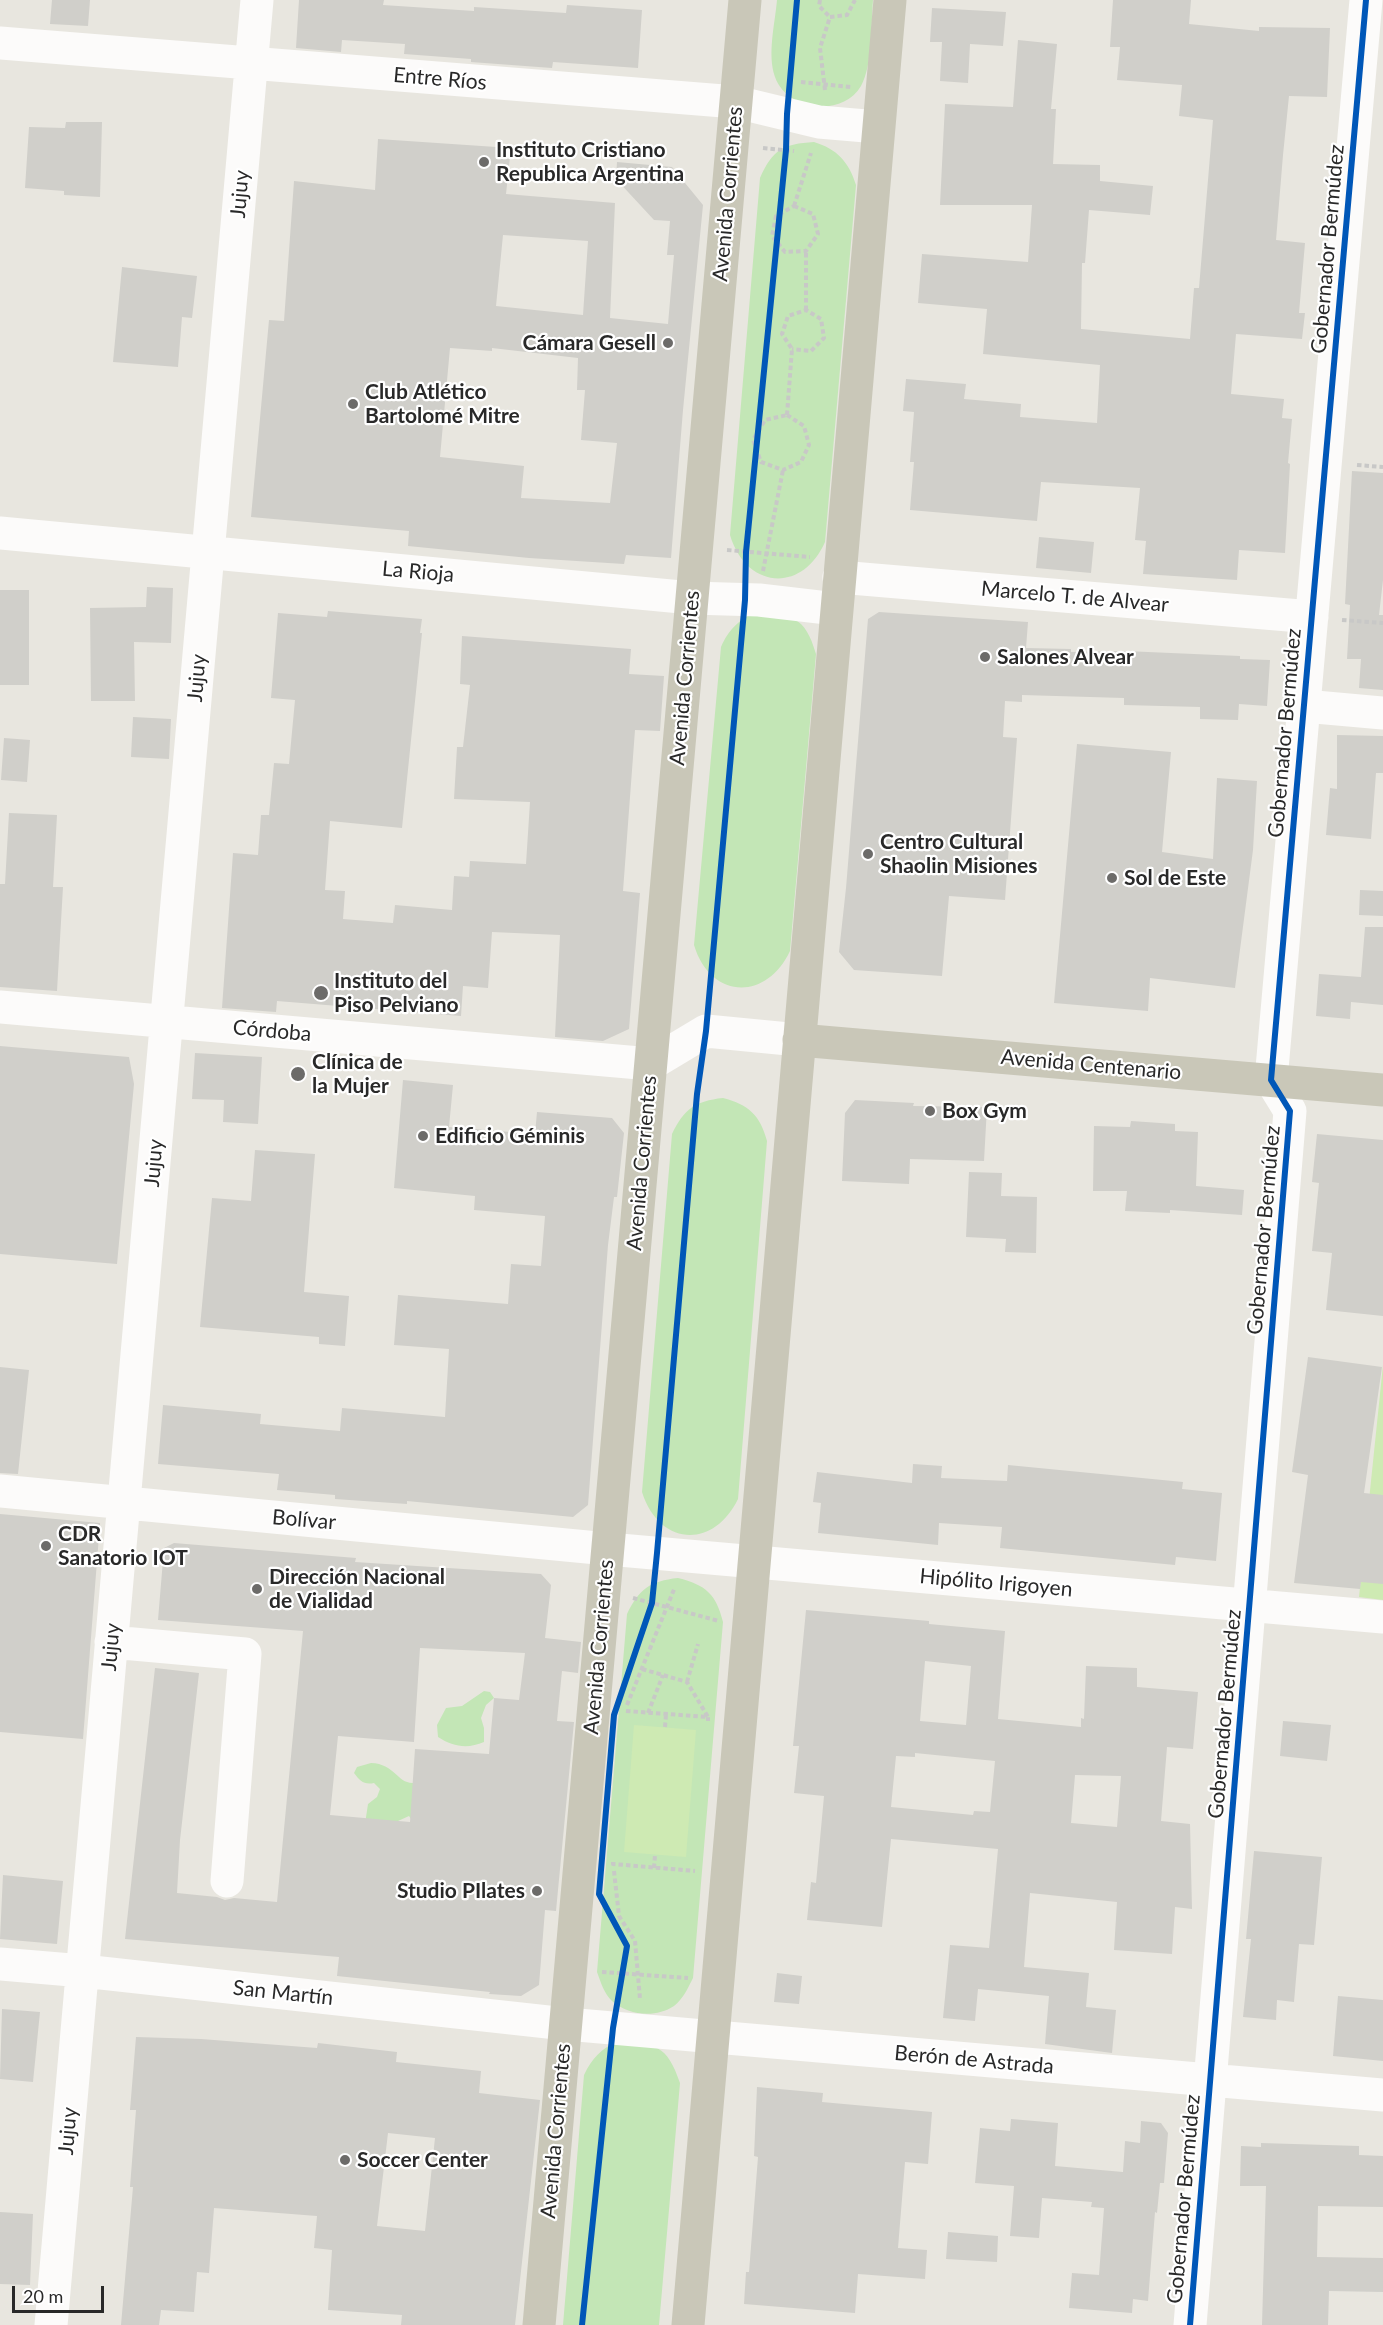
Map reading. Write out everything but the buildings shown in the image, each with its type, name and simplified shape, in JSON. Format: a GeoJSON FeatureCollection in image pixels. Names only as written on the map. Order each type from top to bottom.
{"type":"FeatureCollection","features":[{"type":"Feature","properties":{"kind":"main road","name":"Avenida Corrientes"},"geometry":{"type":"LineString","coordinates":[[539,2325],[745,0]]}},
{"type":"Feature","properties":{"kind":"main road"},"geometry":{"type":"LineString","coordinates":[[688,2325],[890,0]]}},
{"type":"Feature","properties":{"kind":"main road","name":"Avenida Centenario"},"geometry":{"type":"LineString","coordinates":[[799,1040],[1383,1090]]}},
{"type":"Feature","properties":{"kind":"street","name":"Jujuy"},"geometry":{"type":"LineString","coordinates":[[51,2325],[257,0]]}},
{"type":"Feature","properties":{"kind":"street","name":"Gobernador Bermúdez"},"geometry":{"type":"LineString","coordinates":[[1190,2325],[1290,1111],[1271,1080],[1366,0]]}},
{"type":"Feature","properties":{"kind":"street","name":"Entre Ríos"},"geometry":{"type":"LineString","coordinates":[[0,43],[736,102],[819,122],[878,127]]}},
{"type":"Feature","properties":{"kind":"street","name":"La Rioja"},"geometry":{"type":"LineString","coordinates":[[0,533],[692,598],[752,600],[836,609]]}},
{"type":"Feature","properties":{"kind":"street","name":"Marcelo T. de Alvear"},"geometry":{"type":"LineString","coordinates":[[840,568],[1312,617]]}},
{"type":"Feature","properties":{"kind":"street"},"geometry":{"type":"LineString","coordinates":[[1304,706],[1383,712]]}},
{"type":"Feature","properties":{"kind":"street","name":"Córdoba"},"geometry":{"type":"LineString","coordinates":[[0,1007],[651,1064]]}},
{"type":"Feature","properties":{"kind":"street"},"geometry":{"type":"LineString","coordinates":[[651,1064],[706,1030],[799,1040]]}},
{"type":"Feature","properties":{"kind":"street","name":"Bolívar"},"geometry":{"type":"LineString","coordinates":[[0,1491],[608,1549]]}},
{"type":"Feature","properties":{"kind":"street","name":"Hipólito Irigoyen"},"geometry":{"type":"LineString","coordinates":[[608,1549],[1383,1617]]}},
{"type":"Feature","properties":{"kind":"street"},"geometry":{"type":"LineString","coordinates":[[111,1642],[245,1654],[227,1881]]}},
{"type":"Feature","properties":{"kind":"street","name":"San Martín"},"geometry":{"type":"LineString","coordinates":[[0,1964],[566,2024]]}},
{"type":"Feature","properties":{"kind":"street","name":"Berón de Astrada"},"geometry":{"type":"LineString","coordinates":[[566,2024],[1383,2095]]}},
{"type":"Feature","properties":{"kind":"path"},"geometry":{"type":"LineString","coordinates":[[820,0],[819,6],[830,17],[847,15],[855,0]]}},
{"type":"Feature","properties":{"kind":"path"},"geometry":{"type":"LineString","coordinates":[[785,161],[789,81],[881,90]]}},
{"type":"Feature","properties":{"kind":"path"},"geometry":{"type":"LineString","coordinates":[[776,254],[781,203]]}},
{"type":"Feature","properties":{"kind":"path"},"geometry":{"type":"LineString","coordinates":[[780,214],[794,207],[813,214],[818,234],[806,251],[806,310]]}},
{"type":"Feature","properties":{"kind":"path"},"geometry":{"type":"LineString","coordinates":[[777,243],[785,252],[806,251]]}},
{"type":"Feature","properties":{"kind":"path"},"geometry":{"type":"LineString","coordinates":[[788,415],[792,349],[782,334],[788,316],[806,310],[821,319],[824,338],[811,351],[792,349]]}},
{"type":"Feature","properties":{"kind":"path"},"geometry":{"type":"LineString","coordinates":[[757,452],[761,462],[783,470],[801,462],[809,445],[804,426],[788,415],[765,420],[759,430]]}},
{"type":"Feature","properties":{"kind":"path"},"geometry":{"type":"LineString","coordinates":[[756,463],[760,418]]}},
{"type":"Feature","properties":{"kind":"path"},"geometry":{"type":"LineString","coordinates":[[752,600],[766,553],[783,470]]}},
{"type":"Feature","properties":{"kind":"path"},"geometry":{"type":"LineString","coordinates":[[748,540],[746,552],[752,600]]}},
{"type":"Feature","properties":{"kind":"path"},"geometry":{"type":"LineString","coordinates":[[697,548],[766,553],[840,568]]}},
{"type":"Feature","properties":{"kind":"path"},"geometry":{"type":"LineString","coordinates":[[1312,617],[1383,623]]}},
{"type":"Feature","properties":{"kind":"path"},"geometry":{"type":"LineString","coordinates":[[648,1614],[671,1554]]}},
{"type":"Feature","properties":{"kind":"path"},"geometry":{"type":"LineString","coordinates":[[671,1554],[668,1607],[625,1711],[708,1717]]}},
{"type":"Feature","properties":{"kind":"path"},"geometry":{"type":"LineString","coordinates":[[604,1590],[748,1629]]}},
{"type":"Feature","properties":{"kind":"path"},"geometry":{"type":"LineString","coordinates":[[687,1682],[698,1644]]}},
{"type":"Feature","properties":{"kind":"path"},"geometry":{"type":"LineString","coordinates":[[642,1669],[687,1682],[708,1717],[707,1729]]}},
{"type":"Feature","properties":{"kind":"path"},"geometry":{"type":"LineString","coordinates":[[648,1713],[663,1675]]}},
{"type":"Feature","properties":{"kind":"path"},"geometry":{"type":"LineString","coordinates":[[666,1714],[666,1727]]}},
{"type":"Feature","properties":{"kind":"path"},"geometry":{"type":"LineString","coordinates":[[614,1853],[613,1864],[619,1917],[635,1941],[638,1975],[627,2029]]}},
{"type":"Feature","properties":{"kind":"path"},"geometry":{"type":"LineString","coordinates":[[654,1868],[655,1855]]}},
{"type":"Feature","properties":{"kind":"path"},"geometry":{"type":"LineString","coordinates":[[613,1864],[696,1871],[697,1859]]}},
{"type":"Feature","properties":{"kind":"path"},"geometry":{"type":"LineString","coordinates":[[610,1915],[616,1925]]}},
{"type":"Feature","properties":{"kind":"path"},"geometry":{"type":"LineString","coordinates":[[623,1964],[621,1974],[627,2029]]}},
{"type":"Feature","properties":{"kind":"path"},"geometry":{"type":"LineString","coordinates":[[571,1971],[718,1980]]}},
{"type":"Feature","properties":{"kind":"green space"},"geometry":{"type":"Polygon","coordinates":[[[777,0],[873,0],[868,67],[861,86],[852,96],[841,103],[815,106],[802,103],[781,88],[775,77],[772,59],[777,0]]]}},
{"type":"Feature","properties":{"kind":"green space"},"geometry":{"type":"Polygon","coordinates":[[[814,142],[829,148],[846,163],[856,185],[825,542],[815,559],[803,570],[789,577],[775,578],[761,575],[748,566],[738,553],[730,535],[760,178],[770,160],[780,150],[794,144],[814,142]]]}},
{"type":"Feature","properties":{"kind":"green space"},"geometry":{"type":"Polygon","coordinates":[[[755,612],[787,616],[801,624],[812,641],[816,654],[790,951],[780,968],[767,979],[753,986],[739,987],[725,984],[712,976],[702,963],[694,945],[721,647],[735,626],[755,612]]]}},
{"type":"Feature","properties":{"kind":"green space"},"geometry":{"type":"Polygon","coordinates":[[[723,1098],[740,1104],[752,1112],[761,1124],[767,1141],[738,1499],[727,1516],[715,1527],[701,1533],[687,1535],[673,1531],[661,1523],[650,1510],[642,1492],[672,1134],[686,1112],[705,1101],[723,1098]]]}},
{"type":"Feature","properties":{"kind":"green space"},"geometry":{"type":"Polygon","coordinates":[[[1383,1365],[1383,1600],[1359,1597],[1383,1365]]]}},
{"type":"Feature","properties":{"kind":"green space"},"geometry":{"type":"Polygon","coordinates":[[[678,1578],[696,1584],[708,1592],[717,1604],[723,1622],[693,1978],[683,1997],[674,2006],[667,2010],[643,2014],[626,2010],[612,2001],[597,1972],[627,1614],[636,1598],[646,1588],[660,1581],[678,1578]]]}},
{"type":"Feature","properties":{"kind":"green space"},"geometry":{"type":"Polygon","coordinates":[[[484,1691],[490,1692],[494,1698],[486,1705],[481,1718],[484,1742],[472,1746],[461,1746],[438,1737],[437,1725],[446,1708],[462,1706],[484,1691]]]}},
{"type":"Feature","properties":{"kind":"green space"},"geometry":{"type":"Polygon","coordinates":[[[634,1725],[696,1730],[686,1857],[624,1852],[634,1725]]]}},
{"type":"Feature","properties":{"kind":"green space"},"geometry":{"type":"Polygon","coordinates":[[[371,1763],[380,1764],[407,1782],[422,1781],[414,1823],[409,1816],[398,1821],[365,1824],[368,1804],[377,1797],[380,1789],[374,1783],[362,1782],[354,1773],[357,1767],[371,1763]]]}},
{"type":"Feature","properties":{"kind":"green space"},"geometry":{"type":"Polygon","coordinates":[[[618,2041],[641,2043],[658,2048],[670,2060],[680,2083],[659,2325],[563,2325],[584,2075],[598,2055],[618,2041]]]}},
{"type":"Feature","properties":{"kind":"cycle path"},"geometry":{"type":"LineString","coordinates":[[582,2325],[613,2028],[627,1946],[599,1894],[614,1715],[652,1603],[697,1094],[706,1031],[745,600],[746,552],[786,150],[797,0]]}},
{"type":"Feature","properties":{"kind":"cycle path"},"geometry":{"type":"LineString","coordinates":[[1190,2325],[1290,1111],[1271,1080],[1366,0]]}},
{"type":"Feature","properties":{"kind":"place","name":"Instituto Cristiano Republica Argentina"},"geometry":{"type":"Point","coordinates":[484,162]}},
{"type":"Feature","properties":{"kind":"place","name":"Cámara Gesell"},"geometry":{"type":"Point","coordinates":[668,343]}},
{"type":"Feature","properties":{"kind":"place","name":"Club Atlético Bartolomé Mitre"},"geometry":{"type":"Point","coordinates":[353,404]}},
{"type":"Feature","properties":{"kind":"place","name":"Salones Alvear"},"geometry":{"type":"Point","coordinates":[985,657]}},
{"type":"Feature","properties":{"kind":"place","name":"Centro Cultural Shaolin Misiones"},"geometry":{"type":"Point","coordinates":[868,854]}},
{"type":"Feature","properties":{"kind":"place","name":"Sol de Este"},"geometry":{"type":"Point","coordinates":[1112,878]}},
{"type":"Feature","properties":{"kind":"place","name":"Instituto del Piso Pelviano"},"geometry":{"type":"Point","coordinates":[321,993]}},
{"type":"Feature","properties":{"kind":"place","name":"Clínica de la Mujer"},"geometry":{"type":"Point","coordinates":[298,1074]}},
{"type":"Feature","properties":{"kind":"place","name":"Box Gym"},"geometry":{"type":"Point","coordinates":[930,1111]}},
{"type":"Feature","properties":{"kind":"place","name":"Edificio Géminis"},"geometry":{"type":"Point","coordinates":[423,1136]}},
{"type":"Feature","properties":{"kind":"place","name":"CDR Sanatorio IOT"},"geometry":{"type":"Point","coordinates":[46,1546]}},
{"type":"Feature","properties":{"kind":"place","name":"Dirección Nacional de Vialidad"},"geometry":{"type":"Point","coordinates":[257,1589]}},
{"type":"Feature","properties":{"kind":"place","name":"Studio PIlates"},"geometry":{"type":"Point","coordinates":[537,1891]}},
{"type":"Feature","properties":{"kind":"place","name":"Soccer Center"},"geometry":{"type":"Point","coordinates":[345,2160]}}]}
